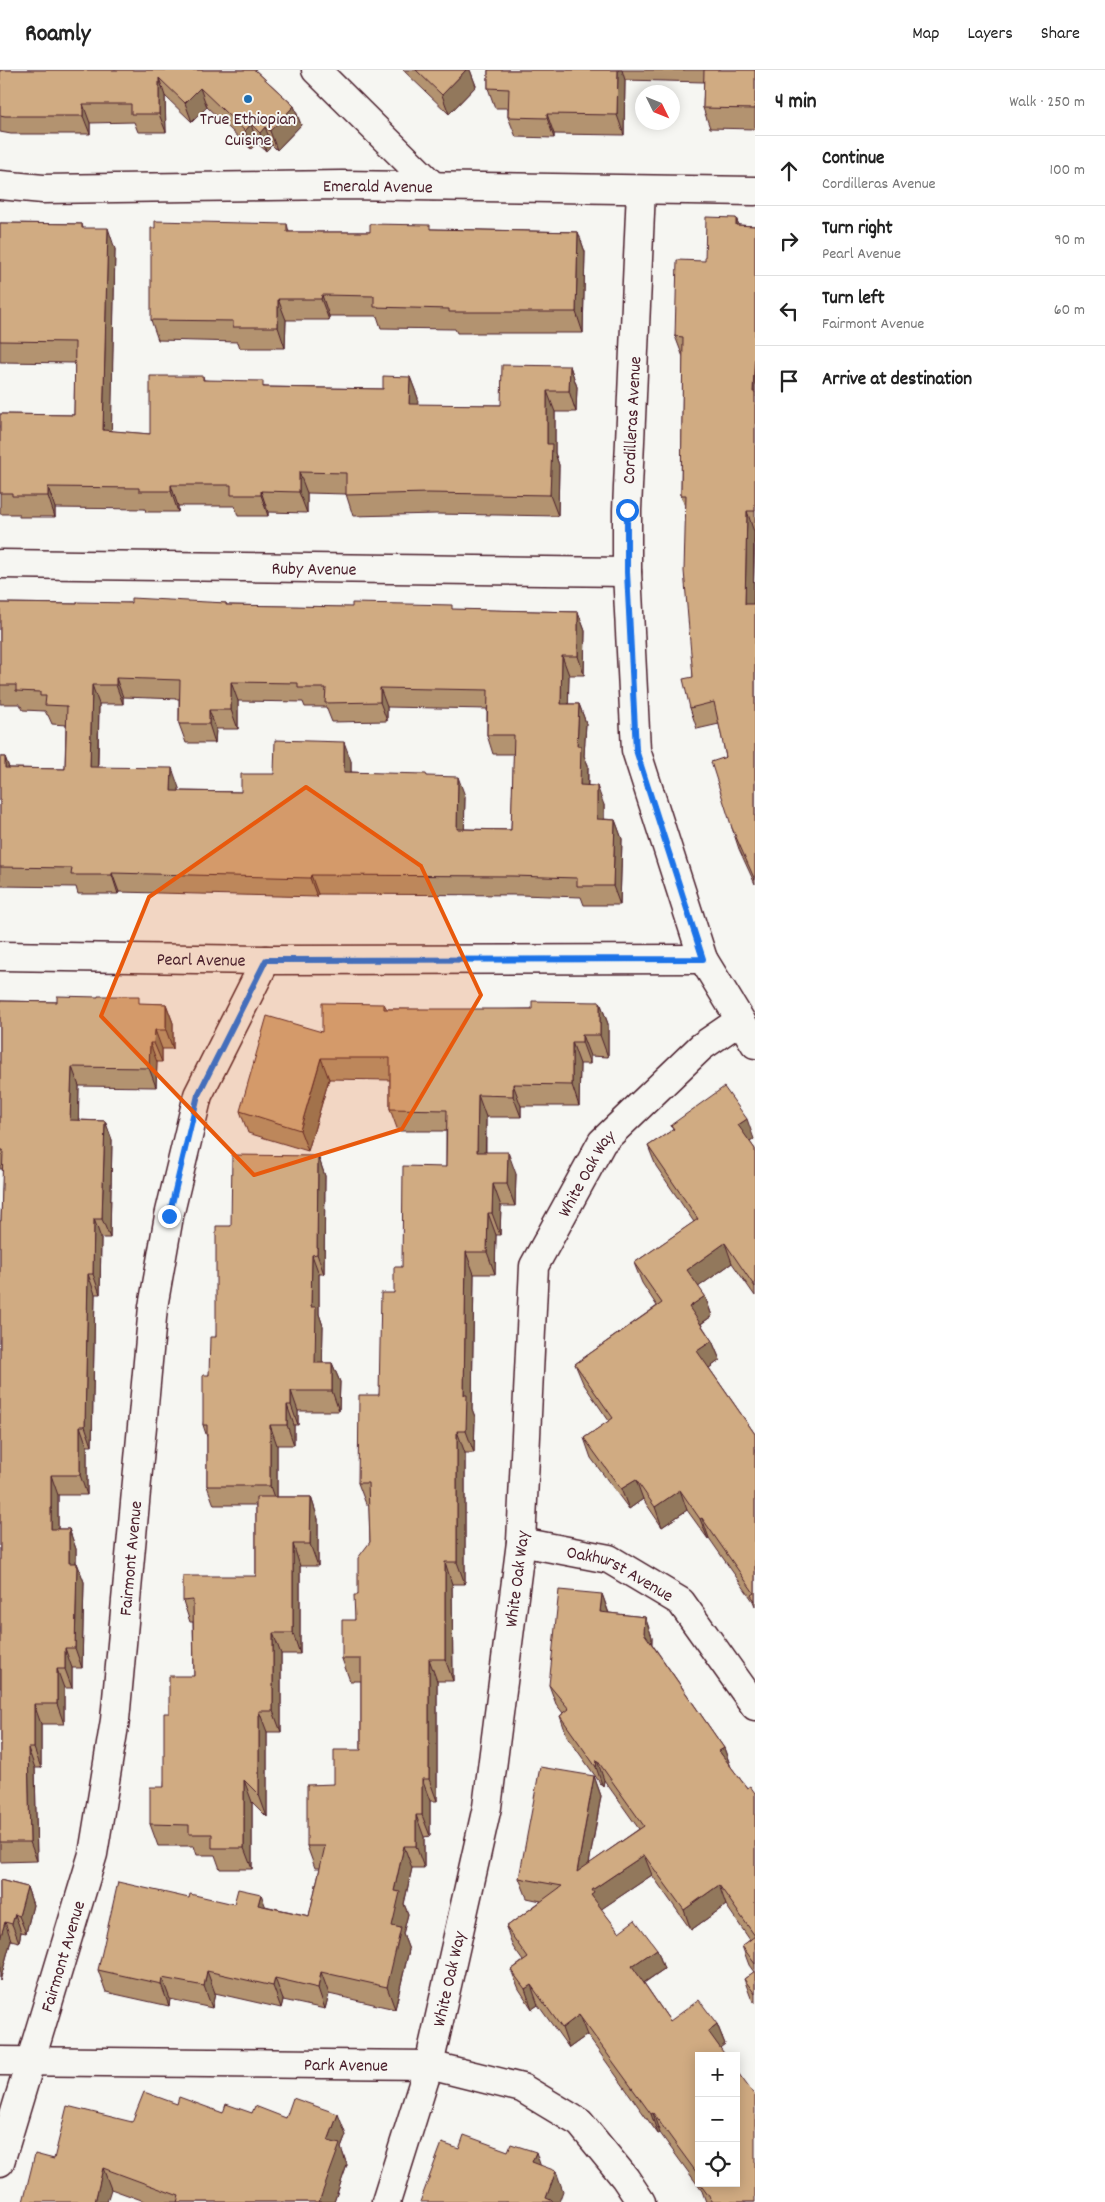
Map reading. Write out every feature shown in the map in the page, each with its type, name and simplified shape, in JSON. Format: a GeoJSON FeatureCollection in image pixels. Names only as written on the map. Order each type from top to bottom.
{"type":"FeatureCollection","features":[{"type":"Feature","properties":{"kind":"street"},"geometry":{"type":"LineString","coordinates":[[316,70],[433,186]]}},
{"type":"Feature","properties":{"kind":"street","name":"Emerald Avenue"},"geometry":{"type":"LineString","coordinates":[[0,185],[43,189],[342,185],[755,191]]}},
{"type":"Feature","properties":{"kind":"street","name":"Cordilleras Avenue"},"geometry":{"type":"LineString","coordinates":[[641,190],[627,510],[627,572],[636,750],[703,959],[739,1021],[755,1044]]}},
{"type":"Feature","properties":{"kind":"street","name":"Ruby Avenue"},"geometry":{"type":"LineString","coordinates":[[0,564],[627,572]]}},
{"type":"Feature","properties":{"kind":"street","name":"Pearl Avenue"},"geometry":{"type":"LineString","coordinates":[[0,956],[266,960],[703,959]]}},
{"type":"Feature","properties":{"kind":"street","name":"Fairmont Avenue"},"geometry":{"type":"LineString","coordinates":[[0,2162],[94,1854],[115,1720],[153,1307],[169,1216],[198,1095],[266,960]]}},
{"type":"Feature","properties":{"kind":"street","name":"White Oak Way"},"geometry":{"type":"LineString","coordinates":[[386,2202],[429,2065],[486,1807],[521,1542],[534,1266],[602,1142],[702,1047],[739,1021]]}},
{"type":"Feature","properties":{"kind":"street","name":"Oakhurst Avenue"},"geometry":{"type":"LineString","coordinates":[[521,1542],[609,1559],[681,1602],[755,1706]]}},
{"type":"Feature","properties":{"kind":"street","name":"Park Avenue"},"geometry":{"type":"LineString","coordinates":[[0,2061],[429,2065],[522,2088],[580,2123],[625,2178],[641,2202]]}},
{"type":"Feature","properties":{"kind":"highlighted area"},"geometry":{"type":"Polygon","coordinates":[[[306,787],[421,866],[481,995],[402,1129],[254,1175],[101,1016],[149,897],[306,787]]]}},
{"type":"Feature","properties":{"kind":"building"},"geometry":{"type":"Polygon","coordinates":[[[0,70],[255,70],[294,106],[270,131],[265,127],[260,133],[251,124],[245,131],[200,88],[185,103],[159,78],[159,114],[131,114],[131,104],[83,104],[83,116],[5,116],[0,115],[0,70]]]}},
{"type":"Feature","properties":{"kind":"building"},"geometry":{"type":"Polygon","coordinates":[[[416,70],[466,70],[442,95],[416,70]]]}},
{"type":"Feature","properties":{"kind":"building"},"geometry":{"type":"Polygon","coordinates":[[[488,70],[618,70],[617,115],[547,114],[547,118],[508,117],[509,89],[488,88],[488,70]]]}},
{"type":"Feature","properties":{"kind":"building"},"geometry":{"type":"Polygon","coordinates":[[[704,70],[755,70],[755,109],[703,108],[704,70]]]}},
{"type":"Feature","properties":{"kind":"building"},"geometry":{"type":"Polygon","coordinates":[[[706,217],[736,218],[736,225],[755,226],[753,392],[755,392],[755,511],[747,511],[745,604],[755,604],[755,880],[732,828],[711,762],[726,757],[714,702],[690,708],[683,679],[693,677],[684,571],[686,495],[681,495],[683,337],[675,336],[677,260],[705,261],[706,217]]]}},
{"type":"Feature","properties":{"kind":"building"},"geometry":{"type":"Polygon","coordinates":[[[155,221],[287,224],[287,232],[370,232],[370,224],[430,225],[430,229],[578,232],[576,312],[449,312],[449,309],[374,307],[374,296],[322,295],[321,299],[278,299],[278,327],[233,327],[233,321],[151,320],[151,228],[155,228],[155,221]]]}},
{"type":"Feature","properties":{"kind":"building"},"geometry":{"type":"Polygon","coordinates":[[[0,223],[82,224],[82,228],[108,228],[103,430],[150,434],[150,376],[203,376],[203,380],[263,381],[263,387],[383,389],[383,376],[410,377],[409,404],[501,405],[502,365],[570,366],[569,391],[547,391],[547,444],[552,444],[550,495],[428,493],[346,495],[346,473],[299,472],[299,492],[261,491],[261,495],[231,495],[231,485],[171,485],[171,491],[139,491],[139,488],[48,487],[48,496],[12,496],[12,493],[0,493],[0,414],[74,415],[75,342],[0,341],[0,223]]]}},
{"type":"Feature","properties":{"kind":"building"},"geometry":{"type":"Polygon","coordinates":[[[131,598],[226,603],[226,605],[352,607],[352,603],[407,604],[452,605],[452,609],[578,612],[578,656],[562,656],[561,704],[579,704],[577,746],[581,746],[580,785],[597,786],[597,819],[615,820],[613,886],[577,886],[577,878],[513,876],[311,875],[310,878],[112,873],[112,875],[71,875],[72,868],[0,867],[0,757],[5,757],[5,768],[65,769],[67,706],[45,705],[46,696],[40,696],[40,692],[16,691],[16,685],[0,685],[0,603],[131,603],[131,598]],[[116,678],[116,685],[92,685],[90,767],[172,768],[171,791],[241,792],[241,774],[274,774],[275,740],[344,742],[344,772],[426,774],[427,776],[458,777],[457,829],[511,830],[514,735],[487,735],[488,690],[380,688],[380,702],[325,703],[326,688],[298,688],[298,683],[231,682],[231,710],[209,710],[209,724],[179,724],[180,680],[116,678]]]}},
{"type":"Feature","properties":{"kind":"building"},"geometry":{"type":"Polygon","coordinates":[[[57,996],[139,996],[139,1003],[166,1004],[166,1030],[155,1030],[154,1043],[150,1043],[149,1068],[72,1067],[70,1120],[105,1121],[102,1219],[94,1219],[93,1274],[88,1274],[85,1426],[80,1426],[80,1475],[51,1475],[51,1529],[69,1529],[69,1563],[77,1563],[75,1648],[65,1648],[65,1669],[57,1669],[57,1704],[34,1704],[34,1748],[28,1748],[30,1842],[0,1842],[0,1221],[3,1150],[0,1150],[0,1001],[57,1002],[57,996]]]}},
{"type":"Feature","properties":{"kind":"building"},"geometry":{"type":"Polygon","coordinates":[[[532,1001],[600,1002],[600,1035],[582,1035],[582,1042],[572,1042],[572,1085],[513,1084],[513,1096],[478,1095],[477,1152],[508,1152],[507,1184],[493,1184],[492,1213],[488,1213],[487,1252],[466,1252],[464,1395],[467,1395],[466,1431],[457,1431],[457,1562],[445,1562],[445,1659],[429,1659],[429,1779],[422,1779],[422,1815],[416,1815],[416,1846],[404,1846],[394,1891],[400,1892],[392,1926],[401,1928],[387,1987],[321,1972],[318,1988],[275,1978],[273,1986],[207,1971],[204,1986],[162,1978],[161,1984],[98,1970],[118,1882],[189,1898],[190,1894],[234,1904],[238,1889],[261,1894],[258,1905],[309,1916],[325,1846],[307,1846],[307,1785],[334,1784],[334,1750],[361,1750],[361,1659],[342,1659],[342,1620],[355,1620],[354,1595],[358,1595],[358,1558],[370,1542],[368,1483],[358,1483],[359,1395],[379,1395],[381,1293],[394,1293],[394,1267],[402,1267],[403,1166],[446,1167],[447,1110],[390,1109],[390,1058],[321,1058],[300,1130],[240,1111],[267,1016],[322,1032],[322,1003],[384,1004],[384,1009],[532,1009],[532,1001]]]}},
{"type":"Feature","properties":{"kind":"building"},"geometry":{"type":"Polygon","coordinates":[[[724,1087],[747,1119],[738,1125],[755,1149],[755,1287],[725,1243],[687,1270],[705,1296],[689,1307],[712,1341],[697,1351],[755,1434],[755,1601],[751,1595],[754,1593],[702,1518],[700,1519],[680,1490],[655,1507],[636,1480],[621,1489],[584,1438],[613,1418],[575,1364],[662,1303],[634,1263],[698,1219],[648,1146],[674,1129],[671,1125],[724,1087]]]}},
{"type":"Feature","properties":{"kind":"building"},"geometry":{"type":"Polygon","coordinates":[[[232,1155],[318,1156],[317,1254],[312,1255],[311,1307],[316,1307],[315,1363],[332,1363],[332,1391],[291,1391],[291,1405],[287,1405],[287,1425],[270,1425],[270,1486],[207,1486],[207,1425],[203,1425],[203,1375],[209,1375],[210,1337],[216,1337],[216,1226],[231,1226],[232,1155]]]}},
{"type":"Feature","properties":{"kind":"building"},"geometry":{"type":"Polygon","coordinates":[[[256,1497],[311,1497],[310,1544],[293,1544],[293,1633],[273,1633],[273,1711],[259,1711],[259,1795],[244,1780],[244,1848],[212,1848],[212,1834],[189,1834],[189,1825],[150,1824],[150,1787],[164,1787],[164,1713],[169,1713],[169,1676],[194,1676],[193,1600],[183,1601],[183,1576],[256,1576],[256,1497]]]}},
{"type":"Feature","properties":{"kind":"building"},"geometry":{"type":"Polygon","coordinates":[[[559,1590],[602,1594],[600,1612],[645,1617],[644,1633],[724,1748],[719,1751],[747,1788],[750,1786],[755,1793],[755,1936],[719,1885],[684,1910],[644,1855],[592,1890],[594,1893],[591,1895],[619,1932],[635,1920],[657,1949],[632,1966],[670,2021],[699,2000],[717,2024],[708,2031],[723,2052],[695,2052],[695,2171],[579,2015],[562,2028],[531,1985],[525,1989],[511,1970],[528,1958],[506,1927],[562,1886],[519,1878],[540,1767],[594,1776],[577,1872],[644,1826],[597,1760],[596,1767],[560,1716],[569,1709],[549,1685],[559,1590]]]}},
{"type":"Feature","properties":{"kind":"building"},"geometry":{"type":"Polygon","coordinates":[[[0,1880],[27,1887],[19,1916],[15,1914],[12,1924],[5,1922],[0,1939],[0,1880]]]}},
{"type":"Feature","properties":{"kind":"building"},"geometry":{"type":"Polygon","coordinates":[[[755,1936],[755,1964],[742,1946],[755,1936]]]}},
{"type":"Feature","properties":{"kind":"building"},"geometry":{"type":"Polygon","coordinates":[[[755,1971],[755,1994],[744,1979],[755,1971]]]}},
{"type":"Feature","properties":{"kind":"building"},"geometry":{"type":"Polygon","coordinates":[[[740,2075],[755,2096],[755,2202],[713,2202],[702,2187],[740,2187],[740,2075]]]}},
{"type":"Feature","properties":{"kind":"building"},"geometry":{"type":"Polygon","coordinates":[[[144,2092],[177,2104],[179,2097],[223,2113],[226,2104],[252,2113],[255,2106],[286,2118],[293,2098],[338,2114],[328,2141],[340,2144],[319,2202],[177,2202],[179,2196],[103,2168],[95,2202],[23,2202],[35,2154],[54,2159],[67,2106],[132,2122],[144,2092]]]}},
{"type":"Feature","properties":{"kind":"building"},"geometry":{"type":"Polygon","coordinates":[[[464,2135],[508,2151],[511,2144],[536,2152],[532,2162],[556,2171],[546,2198],[553,2202],[420,2202],[442,2143],[459,2149],[464,2135]]]}},
{"type":"Feature","properties":{"kind":"place","name":"True Ethiopian Cuisine"},"geometry":{"type":"Point","coordinates":[248,99]}},
{"type":"Feature","properties":{"kind":"route"},"geometry":{"type":"LineString","coordinates":[[169,1216],[198,1095],[266,960],[703,959],[636,750],[627,572],[627,510]]}}]}
